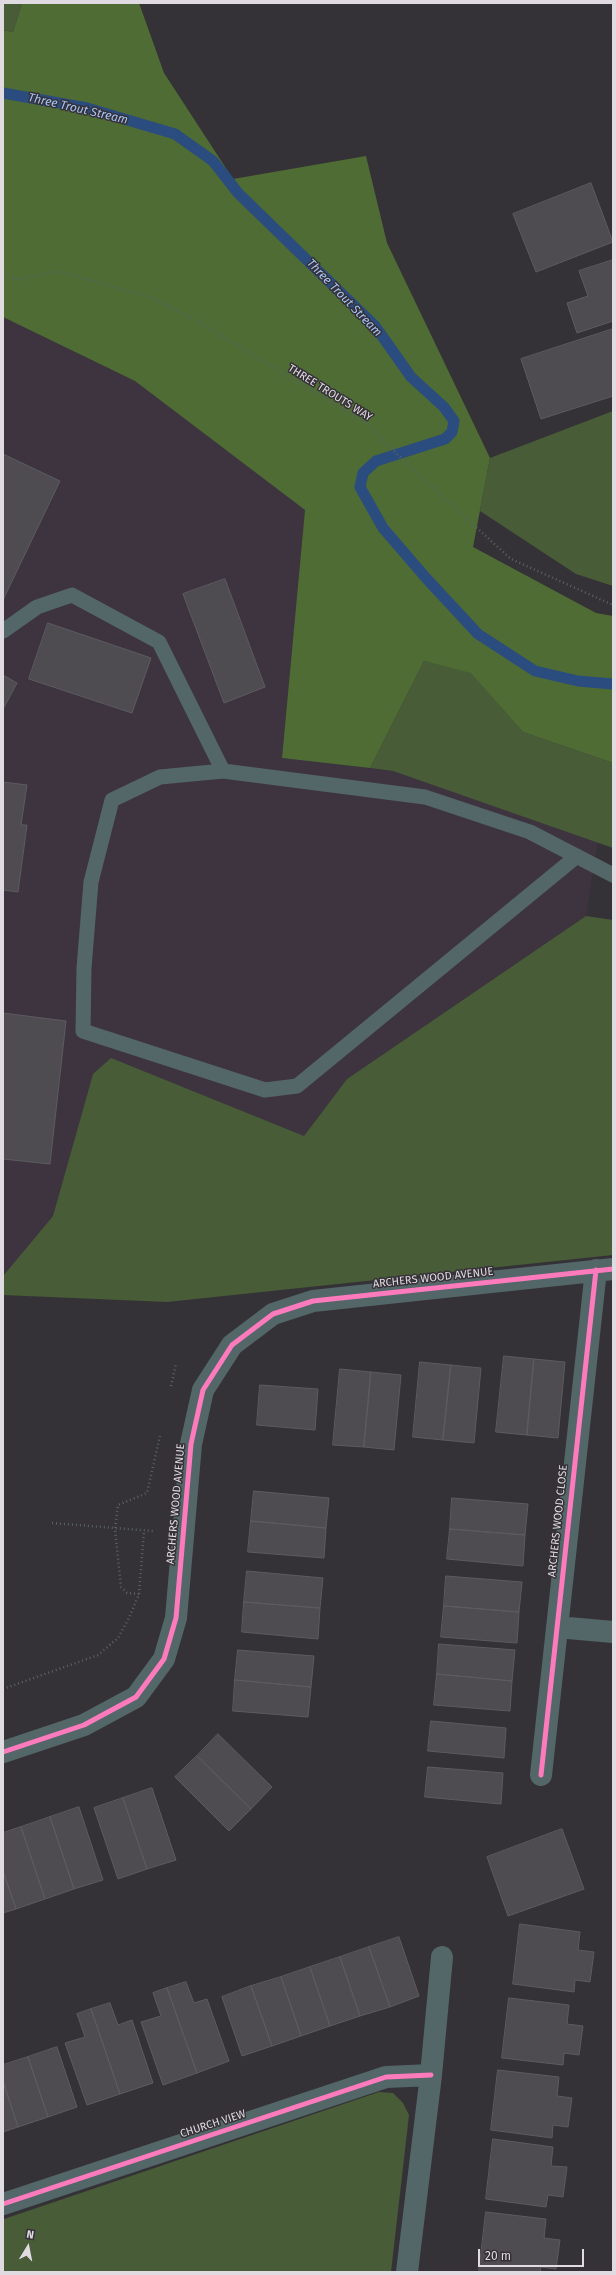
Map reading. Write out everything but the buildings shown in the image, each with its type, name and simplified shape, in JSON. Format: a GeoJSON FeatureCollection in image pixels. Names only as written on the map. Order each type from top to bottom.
{"type":"FeatureCollection","features":[{"type":"Feature","properties":{"kind":"street","name":"ARCHERS WOOD AVENUE"},"geometry":{"type":"LineString","coordinates":[[3,1752],[84,1725],[136,1697],[164,1659],[176,1618],[191,1444],[203,1390],[232,1345],[273,1314],[313,1301],[604,1270]]}},
{"type":"Feature","properties":{"kind":"street","name":"ARCHERS WOOD CLOSE"},"geometry":{"type":"LineString","coordinates":[[540,1774],[557,1627],[604,1270]]}},
{"type":"Feature","properties":{"kind":"street"},"geometry":{"type":"LineString","coordinates":[[557,1627],[613,1632]]}},
{"type":"Feature","properties":{"kind":"street"},"geometry":{"type":"LineString","coordinates":[[407,2272],[431,2075],[442,1957]]}},
{"type":"Feature","properties":{"kind":"street","name":"CHURCH VIEW"},"geometry":{"type":"LineString","coordinates":[[3,2204],[386,2077],[431,2075]]}},
{"type":"Feature","properties":{"kind":"lane"},"geometry":{"type":"LineString","coordinates":[[3,631],[37,607],[72,595],[159,642],[223,771]]}},
{"type":"Feature","properties":{"kind":"lane"},"geometry":{"type":"LineString","coordinates":[[576,856],[297,1086],[265,1090],[83,1031],[84,968],[90,882],[112,800],[160,777],[223,771],[425,797],[530,832],[613,875]]}},
{"type":"Feature","properties":{"kind":"path"},"geometry":{"type":"LineString","coordinates":[[169,1394],[176,1364]]}},
{"type":"Feature","properties":{"kind":"path"},"geometry":{"type":"LineString","coordinates":[[139,1594],[127,1593],[121,1587],[115,1529],[118,1505],[147,1493],[161,1432]]}},
{"type":"Feature","properties":{"kind":"path"},"geometry":{"type":"LineString","coordinates":[[52,1523],[183,1534]]}},
{"type":"Feature","properties":{"kind":"path"},"geometry":{"type":"LineString","coordinates":[[3,1689],[98,1655],[118,1638],[129,1618],[139,1594],[144,1531]]}},
{"type":"Feature","properties":{"kind":"shaded area"},"geometry":{"type":"Polygon","coordinates":[[[3,317],[135,381],[305,510],[282,758],[393,771],[598,841],[586,916],[347,1079],[304,1136],[111,1059],[93,1074],[53,1216],[3,1276],[3,317]]]}},
{"type":"Feature","properties":{"kind":"green space"},"geometry":{"type":"Polygon","coordinates":[[[3,3],[22,3],[13,32],[3,30],[3,3]]]}},
{"type":"Feature","properties":{"kind":"green space"},"geometry":{"type":"Polygon","coordinates":[[[22,3],[139,3],[164,73],[233,179],[366,156],[387,243],[490,458],[473,547],[596,613],[613,616],[613,763],[523,732],[471,673],[424,661],[370,768],[282,758],[305,510],[135,381],[3,317],[3,30],[13,32],[22,3]]]}},
{"type":"Feature","properties":{"kind":"green space"},"geometry":{"type":"Polygon","coordinates":[[[613,411],[613,586],[576,574],[480,511],[490,458],[613,411]]]}},
{"type":"Feature","properties":{"kind":"green space"},"geometry":{"type":"Polygon","coordinates":[[[424,661],[471,672],[523,732],[613,763],[613,848],[393,771],[370,768],[424,661]]]}},
{"type":"Feature","properties":{"kind":"green space"},"geometry":{"type":"Polygon","coordinates":[[[586,916],[613,920],[613,1255],[167,1302],[3,1295],[3,1276],[53,1216],[93,1074],[111,1058],[304,1136],[347,1079],[586,916]]]}},
{"type":"Feature","properties":{"kind":"green space"},"geometry":{"type":"Polygon","coordinates":[[[379,2092],[393,2093],[403,2103],[409,2115],[391,2272],[3,2272],[4,2219],[379,2092]]]}},
{"type":"Feature","properties":{"kind":"waterway","name":"Three Trout Stream"},"geometry":{"type":"LineString","coordinates":[[3,93],[87,108],[175,134],[213,161],[238,193],[375,326],[411,377],[444,407],[454,421],[452,432],[445,439],[376,461],[363,473],[360,487],[383,528],[426,578],[478,634],[535,671],[578,681],[613,684]]}},
{"type":"Feature","properties":{"kind":"cycle path"},"geometry":{"type":"LineString","coordinates":[[3,1752],[84,1725],[136,1697],[164,1659],[176,1618],[191,1444],[203,1390],[232,1345],[273,1314],[313,1301],[613,1269]]}},
{"type":"Feature","properties":{"kind":"cycle path"},"geometry":{"type":"LineString","coordinates":[[541,1775],[596,1270]]}},
{"type":"Feature","properties":{"kind":"cycle path"},"geometry":{"type":"LineString","coordinates":[[3,2204],[386,2077],[431,2075]]}}]}
